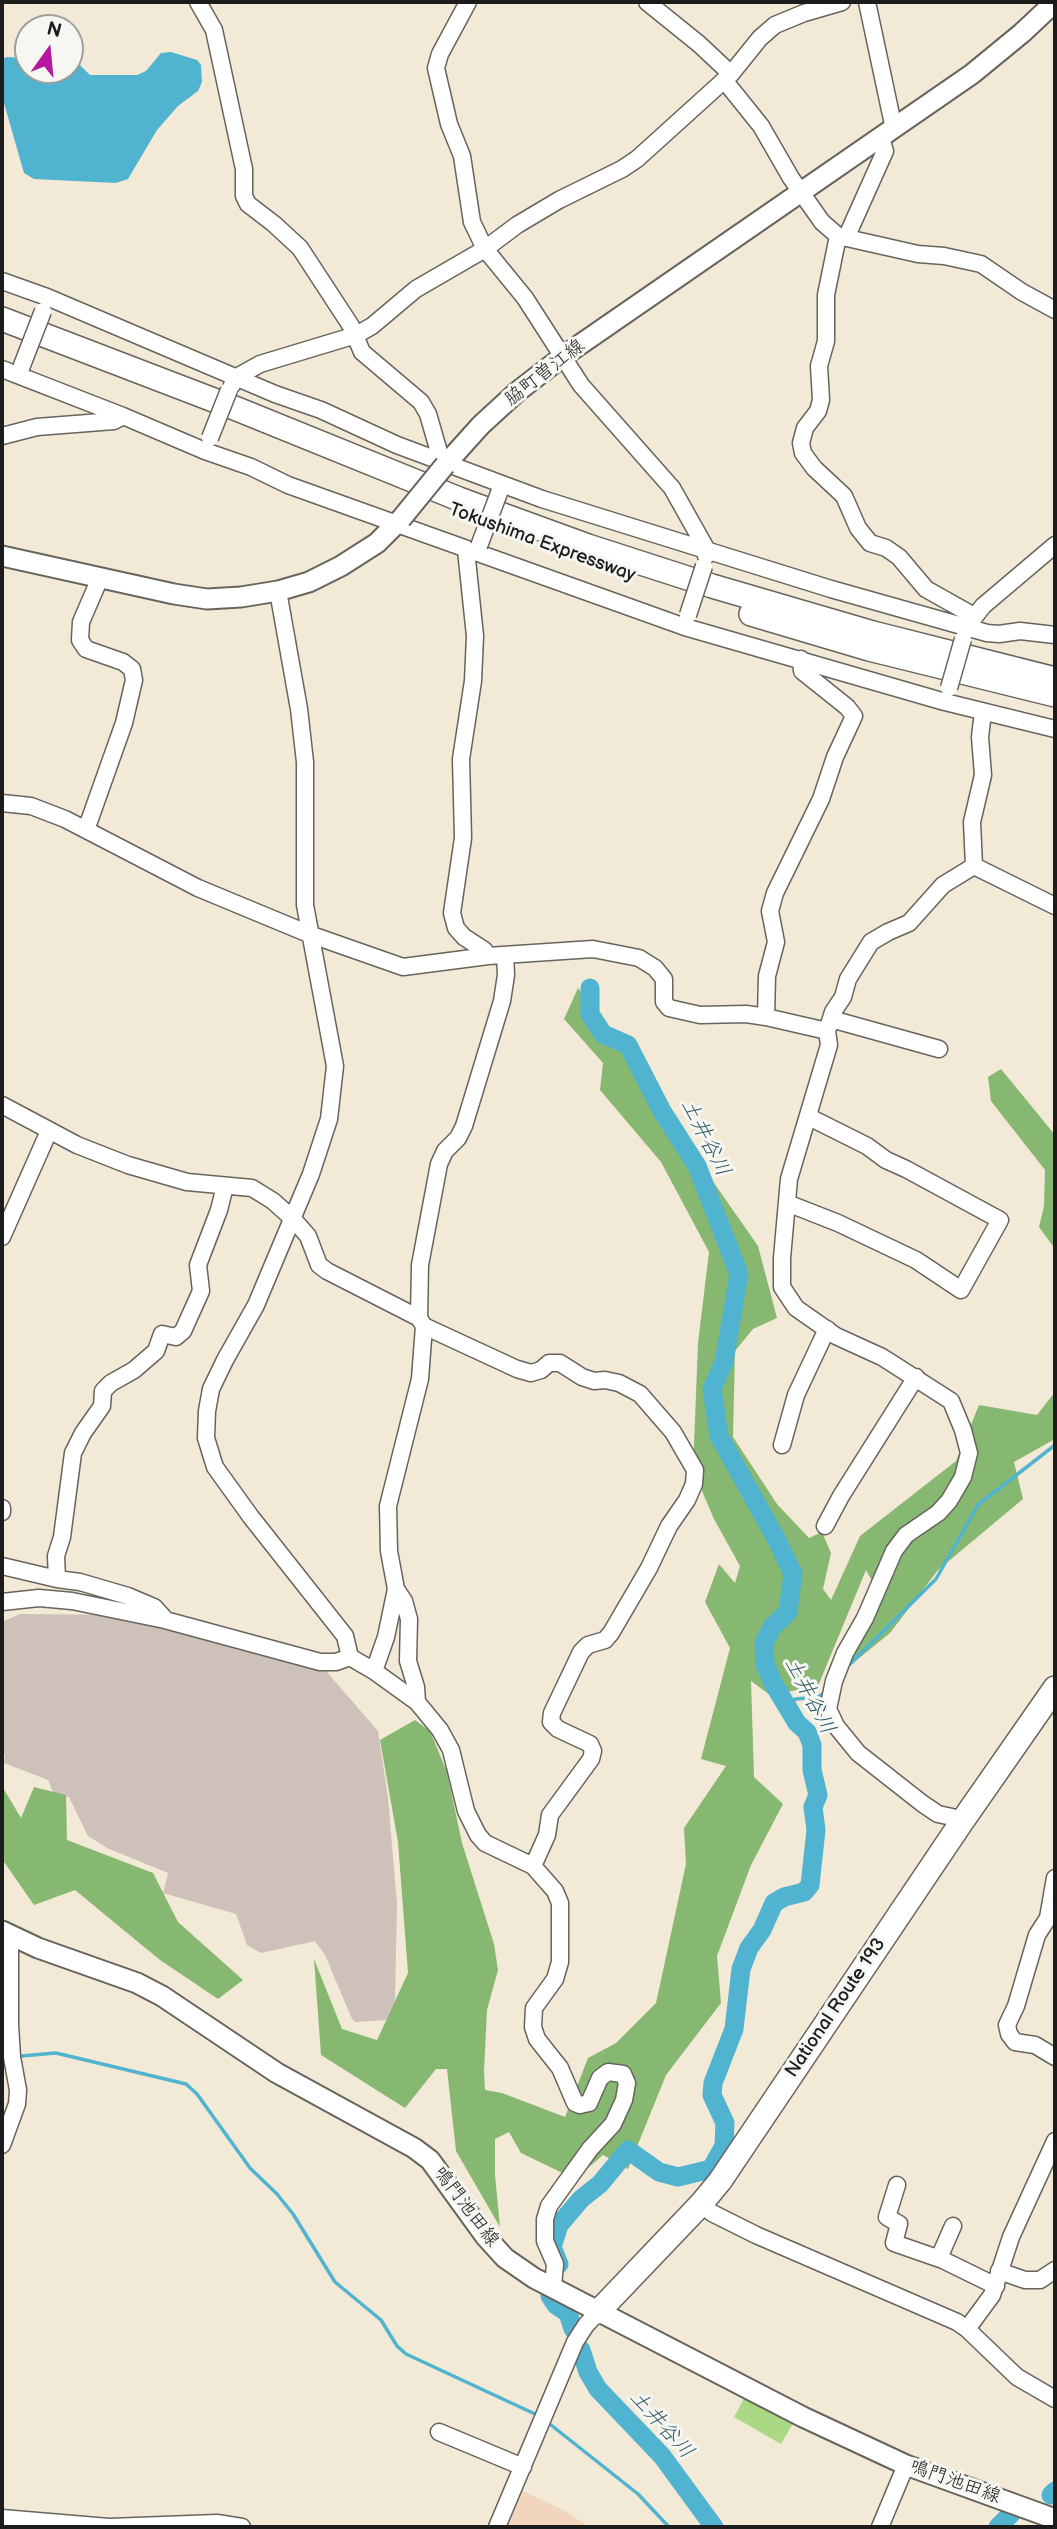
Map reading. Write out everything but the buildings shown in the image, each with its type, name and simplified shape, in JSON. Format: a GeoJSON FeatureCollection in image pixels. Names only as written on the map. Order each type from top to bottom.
{"type":"FeatureCollection","features":[{"type":"Feature","properties":{"kind":"highway","name":"Tokushima Expressway"},"geometry":{"type":"LineString","coordinates":[[2,319],[237,409],[458,499],[588,546],[873,633],[1055,679]]}},
{"type":"Feature","properties":{"kind":"highway","name":"Tokushima Expressway"},"geometry":{"type":"LineString","coordinates":[[47,337],[244,426],[453,512],[584,560],[708,601],[869,649],[1055,695]]}},
{"type":"Feature","properties":{"kind":"highway","name":"National Route 193"},"geometry":{"type":"LineString","coordinates":[[598,2312],[720,2181],[961,1823],[1051,1702]]}},
{"type":"Feature","properties":{"kind":"main road","name":"脇町曽江線"},"geometry":{"type":"LineString","coordinates":[[2,556],[207,599],[278,591],[309,582],[341,566],[377,543],[398,522],[445,462],[517,392],[562,357],[972,74],[1055,2]]}},
{"type":"Feature","properties":{"kind":"main road","name":"鳴門池田線"},"geometry":{"type":"LineString","coordinates":[[7,1934],[137,1983],[162,1996],[277,2073],[414,2148],[430,2160],[485,2236],[505,2258],[534,2278],[803,2417],[906,2465],[1055,2519]]}},
{"type":"Feature","properties":{"kind":"street"},"geometry":{"type":"LineString","coordinates":[[468,2],[440,54],[436,68],[449,124],[462,156],[472,222],[485,249],[525,298],[581,386],[671,488],[706,559],[687,621]]}},
{"type":"Feature","properties":{"kind":"street"},"geometry":{"type":"LineString","coordinates":[[647,2],[699,44],[727,77],[822,222],[842,237],[981,264],[1022,292],[1055,310]]}},
{"type":"Feature","properties":{"kind":"street"},"geometry":{"type":"LineString","coordinates":[[208,444],[232,384],[260,364],[356,335],[372,326],[416,289],[485,249],[517,225],[622,169],[727,77],[760,38],[775,25],[842,2]]}},
{"type":"Feature","properties":{"kind":"street"},"geometry":{"type":"LineString","coordinates":[[867,2],[887,134],[885,151],[842,237],[826,295],[826,341],[819,366],[821,400],[818,411],[805,428],[801,443],[803,453],[814,468],[844,496],[858,528],[870,543],[886,548],[899,557],[926,589],[968,627]]}},
{"type":"Feature","properties":{"kind":"street"},"geometry":{"type":"LineString","coordinates":[[203,4],[216,38],[244,169],[244,196],[248,204],[300,248],[356,335],[362,352],[421,402],[445,462]]}},
{"type":"Feature","properties":{"kind":"street"},"geometry":{"type":"LineString","coordinates":[[2,281],[45,304],[232,384],[321,410],[445,462],[500,489],[706,559],[999,634],[1020,631],[1055,635]]}},
{"type":"Feature","properties":{"kind":"street"},"geometry":{"type":"LineString","coordinates":[[20,372],[45,304]]}},
{"type":"Feature","properties":{"kind":"street"},"geometry":{"type":"LineString","coordinates":[[2,369],[20,372],[123,416],[208,444],[398,522],[474,550],[801,659],[947,695],[983,712],[1055,729]]}},
{"type":"Feature","properties":{"kind":"street"},"geometry":{"type":"LineString","coordinates":[[2,436],[37,427],[114,421],[123,416]]}},
{"type":"Feature","properties":{"kind":"street"},"geometry":{"type":"LineString","coordinates":[[488,956],[456,928],[452,913],[463,838],[461,759],[474,658],[474,550],[500,489]]}},
{"type":"Feature","properties":{"kind":"street"},"geometry":{"type":"LineString","coordinates":[[947,695],[968,627],[1055,545]]}},
{"type":"Feature","properties":{"kind":"street"},"geometry":{"type":"LineString","coordinates":[[86,830],[124,723],[134,680],[132,669],[122,662],[86,649],[80,640],[81,622],[100,578]]}},
{"type":"Feature","properties":{"kind":"street"},"geometry":{"type":"LineString","coordinates":[[278,591],[299,709],[305,762],[303,867],[309,934],[335,1066],[329,1119],[293,1219],[256,1305],[211,1389],[206,1438],[215,1466],[251,1517],[345,1636],[349,1657],[374,1671],[417,1703],[440,1730],[451,1750],[466,1811],[478,1835],[485,1843],[533,1866],[560,1902],[561,1952],[555,1979],[534,2008],[533,2027],[537,2039],[560,2068],[571,2098],[580,2105],[593,2099],[600,2078],[608,2072],[622,2074],[627,2083],[624,2100],[613,2124],[590,2149],[549,2206],[545,2219],[545,2241],[555,2264],[553,2287]]}},
{"type":"Feature","properties":{"kind":"street"},"geometry":{"type":"LineString","coordinates":[[766,1017],[767,976],[776,942],[770,911],[775,893],[821,799],[835,757],[854,716],[847,707],[802,671],[801,659]]}},
{"type":"Feature","properties":{"kind":"street"},"geometry":{"type":"LineString","coordinates":[[974,866],[972,822],[983,775],[980,737],[983,712]]}},
{"type":"Feature","properties":{"kind":"street"},"geometry":{"type":"LineString","coordinates":[[2,803],[31,806],[65,819],[198,888],[309,934],[402,967],[488,956],[593,949],[639,958],[655,968],[664,979],[664,1002],[669,1009],[700,1015],[746,1014],[829,1025],[939,1049]]}},
{"type":"Feature","properties":{"kind":"street"},"geometry":{"type":"LineString","coordinates":[[974,866],[1055,906]]}},
{"type":"Feature","properties":{"kind":"street"},"geometry":{"type":"LineString","coordinates":[[961,1823],[953,1817],[938,1814],[923,1804],[858,1753],[836,1726],[828,1709],[834,1681],[894,1551],[906,1535],[938,1513],[949,1501],[963,1477],[969,1454],[958,1416],[951,1401],[916,1377],[827,1329],[796,1308],[782,1287],[782,1258],[789,1180],[829,1045],[829,1025],[843,997],[848,979],[871,942],[909,923],[943,885],[974,866]]}},
{"type":"Feature","properties":{"kind":"street"},"geometry":{"type":"LineString","coordinates":[[374,1671],[386,1637],[396,1590],[389,1551],[388,1506],[420,1379],[420,1265],[439,1164],[445,1151],[458,1138],[464,1126],[502,1001],[506,975],[505,955]]}},
{"type":"Feature","properties":{"kind":"street"},"geometry":{"type":"LineString","coordinates":[[2,1105],[77,1145],[139,1169],[187,1182],[252,1188],[273,1201],[293,1219],[308,1236],[319,1265],[327,1271],[517,1369],[531,1373],[541,1370],[549,1363],[560,1363],[582,1377],[619,1383],[640,1394],[673,1432],[695,1470],[694,1484],[611,1633],[605,1640],[588,1645],[581,1652],[552,1713],[551,1722],[558,1729],[590,1744],[593,1751],[592,1759],[550,1815],[547,1835],[533,1866]]}},
{"type":"Feature","properties":{"kind":"street"},"geometry":{"type":"LineString","coordinates":[[787,1203],[838,1223],[916,1260],[961,1290],[1000,1220],[809,1117]]}},
{"type":"Feature","properties":{"kind":"street"},"geometry":{"type":"LineString","coordinates":[[2,1237],[49,1131]]}},
{"type":"Feature","properties":{"kind":"street"},"geometry":{"type":"LineString","coordinates":[[57,1579],[57,1556],[73,1453],[102,1406],[103,1391],[156,1351],[162,1334],[176,1337],[183,1331],[199,1298],[201,1291],[198,1265],[201,1252],[219,1210],[225,1186]]}},
{"type":"Feature","properties":{"kind":"street"},"geometry":{"type":"LineString","coordinates":[[782,1445],[796,1395],[827,1329]]}},
{"type":"Feature","properties":{"kind":"street"},"geometry":{"type":"LineString","coordinates":[[825,1526],[916,1377]]}},
{"type":"Feature","properties":{"kind":"street"},"geometry":{"type":"LineString","coordinates":[[2,1566],[80,1582],[128,1596],[154,1607],[165,1620]]}},
{"type":"Feature","properties":{"kind":"street"},"geometry":{"type":"LineString","coordinates":[[396,1590],[404,1601],[409,1619],[408,1661],[416,1687],[417,1703]]}},
{"type":"Feature","properties":{"kind":"street"},"geometry":{"type":"LineString","coordinates":[[2,1602],[39,1598],[72,1601],[165,1620],[320,1662],[336,1662],[349,1657]]}},
{"type":"Feature","properties":{"kind":"street"},"geometry":{"type":"LineString","coordinates":[[1055,1878],[1048,1917],[1037,1935],[1016,2006],[1007,2025],[1015,2042],[1035,2045],[1055,2057]]}},
{"type":"Feature","properties":{"kind":"street"},"geometry":{"type":"LineString","coordinates":[[2,2145],[13,2118],[18,2090],[12,2057],[10,1947],[7,1934]]}},
{"type":"Feature","properties":{"kind":"street"},"geometry":{"type":"LineString","coordinates":[[967,2329],[997,2278],[1011,2237],[1055,2141]]}},
{"type":"Feature","properties":{"kind":"street"},"geometry":{"type":"LineString","coordinates":[[897,2185],[887,2217],[899,2224],[894,2243],[997,2278],[1040,2280],[1055,2270]]}},
{"type":"Feature","properties":{"kind":"street"},"geometry":{"type":"LineString","coordinates":[[701,2204],[712,2213],[756,2235],[967,2329],[1017,2377],[1055,2399]]}},
{"type":"Feature","properties":{"kind":"street"},"geometry":{"type":"LineString","coordinates":[[939,2259],[953,2226]]}},
{"type":"Feature","properties":{"kind":"street"},"geometry":{"type":"LineString","coordinates":[[498,2527],[575,2342],[598,2312]]}},
{"type":"Feature","properties":{"kind":"street"},"geometry":{"type":"LineString","coordinates":[[439,2432],[523,2467]]}},
{"type":"Feature","properties":{"kind":"street"},"geometry":{"type":"LineString","coordinates":[[880,2527],[906,2465]]}},
{"type":"Feature","properties":{"kind":"street"},"geometry":{"type":"LineString","coordinates":[[2,2518],[109,2527],[218,2524],[242,2527]]}},
{"type":"Feature","properties":{"kind":"shaded area"},"geometry":{"type":"Polygon","coordinates":[[[20,1614],[128,1615],[326,1671],[378,1731],[388,1798],[397,1905],[395,2001],[386,2020],[355,2022],[352,2019],[325,1955],[315,1941],[261,1953],[247,1945],[236,1914],[163,1893],[168,1873],[107,1848],[88,1836],[69,1797],[53,1792],[48,1780],[4,1763],[2,1622],[20,1614]]]}},
{"type":"Feature","properties":{"kind":"shaded area"},"geometry":{"type":"Polygon","coordinates":[[[521,2490],[563,2510],[590,2527],[503,2527],[521,2490]]]}},
{"type":"Feature","properties":{"kind":"green space"},"geometry":{"type":"Polygon","coordinates":[[[578,988],[758,1246],[777,1318],[753,1329],[735,1351],[733,1437],[777,1504],[809,1538],[822,1532],[831,1553],[823,1589],[831,1600],[860,1536],[956,1461],[979,1405],[1037,1415],[1055,1392],[1055,1439],[1014,1462],[1023,1499],[938,1570],[890,1633],[847,1668],[872,1581],[866,1570],[818,1686],[770,1695],[751,1681],[754,1777],[783,1804],[751,1865],[717,1956],[721,2003],[666,2075],[628,2169],[603,2155],[575,2179],[521,2153],[509,2132],[495,2139],[500,2227],[456,2151],[447,2069],[436,2069],[405,2108],[321,2055],[314,1959],[342,2029],[377,2040],[408,1973],[398,1842],[380,1740],[415,1720],[430,1731],[447,1772],[462,1843],[494,1944],[498,1970],[487,2010],[485,2090],[502,2093],[565,2117],[588,2058],[616,2043],[656,2003],[686,1864],[684,1828],[726,1766],[701,1759],[730,1648],[705,1602],[719,1564],[735,1583],[740,1566],[714,1519],[693,1470],[698,1343],[709,1252],[661,1162],[600,1090],[603,1063],[564,1019],[578,988]]]}},
{"type":"Feature","properties":{"kind":"green space"},"geometry":{"type":"Polygon","coordinates":[[[1001,1069],[1055,1135],[1055,1249],[1039,1227],[1044,1206],[1045,1170],[991,1101],[988,1077],[1001,1069]]]}},
{"type":"Feature","properties":{"kind":"green space"},"geometry":{"type":"Polygon","coordinates":[[[2,1786],[21,1818],[34,1787],[66,1795],[67,1840],[153,1873],[178,1922],[243,1980],[218,1999],[160,1960],[75,1890],[34,1905],[2,1859],[2,1786]]]}},
{"type":"Feature","properties":{"kind":"green space"},"geometry":{"type":"Polygon","coordinates":[[[747,2393],[796,2418],[781,2444],[734,2417],[747,2393]]]}},
{"type":"Feature","properties":{"kind":"water"},"geometry":{"type":"Polygon","coordinates":[[[171,52],[197,60],[201,65],[202,82],[198,91],[178,106],[157,130],[128,179],[116,183],[34,179],[24,173],[2,96],[2,60],[14,57],[14,84],[84,84],[84,69],[90,75],[137,75],[146,71],[161,53],[171,52]]]}},
{"type":"Feature","properties":{"kind":"waterway","name":"土井谷川"},"geometry":{"type":"LineString","coordinates":[[559,2264],[552,2247],[559,2225],[581,2199],[600,2184],[628,2150],[659,2172],[678,2177],[711,2169],[724,2146],[725,2123],[712,2095],[713,2083],[734,2029],[741,1969],[749,1948],[762,1930],[774,1903],[784,1897],[804,1892],[810,1885],[816,1830],[813,1807],[818,1795],[812,1770],[812,1745],[807,1732],[797,1723],[765,1664],[764,1643],[773,1626],[788,1612],[793,1574],[719,1436],[712,1389],[724,1362],[739,1274],[697,1166],[662,1111],[628,1045],[603,1034],[590,1014],[590,988]]}},
{"type":"Feature","properties":{"kind":"waterway"},"geometry":{"type":"LineString","coordinates":[[844,1670],[936,1579],[978,1505],[1055,1445]]}},
{"type":"Feature","properties":{"kind":"waterway"},"geometry":{"type":"LineString","coordinates":[[785,1703],[818,1697],[826,1692]]}},
{"type":"Feature","properties":{"kind":"waterway"},"geometry":{"type":"LineString","coordinates":[[21,2056],[56,2053],[186,2084],[197,2094],[250,2168],[293,2214],[335,2282],[381,2320],[397,2346],[406,2354],[535,2414]]}},
{"type":"Feature","properties":{"kind":"waterway","name":"土井谷川"},"geometry":{"type":"LineString","coordinates":[[554,2292],[550,2296],[556,2305],[568,2313],[573,2329]]}},
{"type":"Feature","properties":{"kind":"waterway","name":"土井谷川"},"geometry":{"type":"LineString","coordinates":[[581,2350],[588,2372],[598,2389],[662,2456],[714,2527]]}},
{"type":"Feature","properties":{"kind":"waterway"},"geometry":{"type":"LineString","coordinates":[[551,2425],[638,2494],[669,2527]]}},
{"type":"Feature","properties":{"kind":"waterway"},"geometry":{"type":"LineString","coordinates":[[1051,2495],[1055,2491]]}},
{"type":"Feature","properties":{"kind":"waterway"},"geometry":{"type":"LineString","coordinates":[[998,2527],[1011,2514]]}}]}
